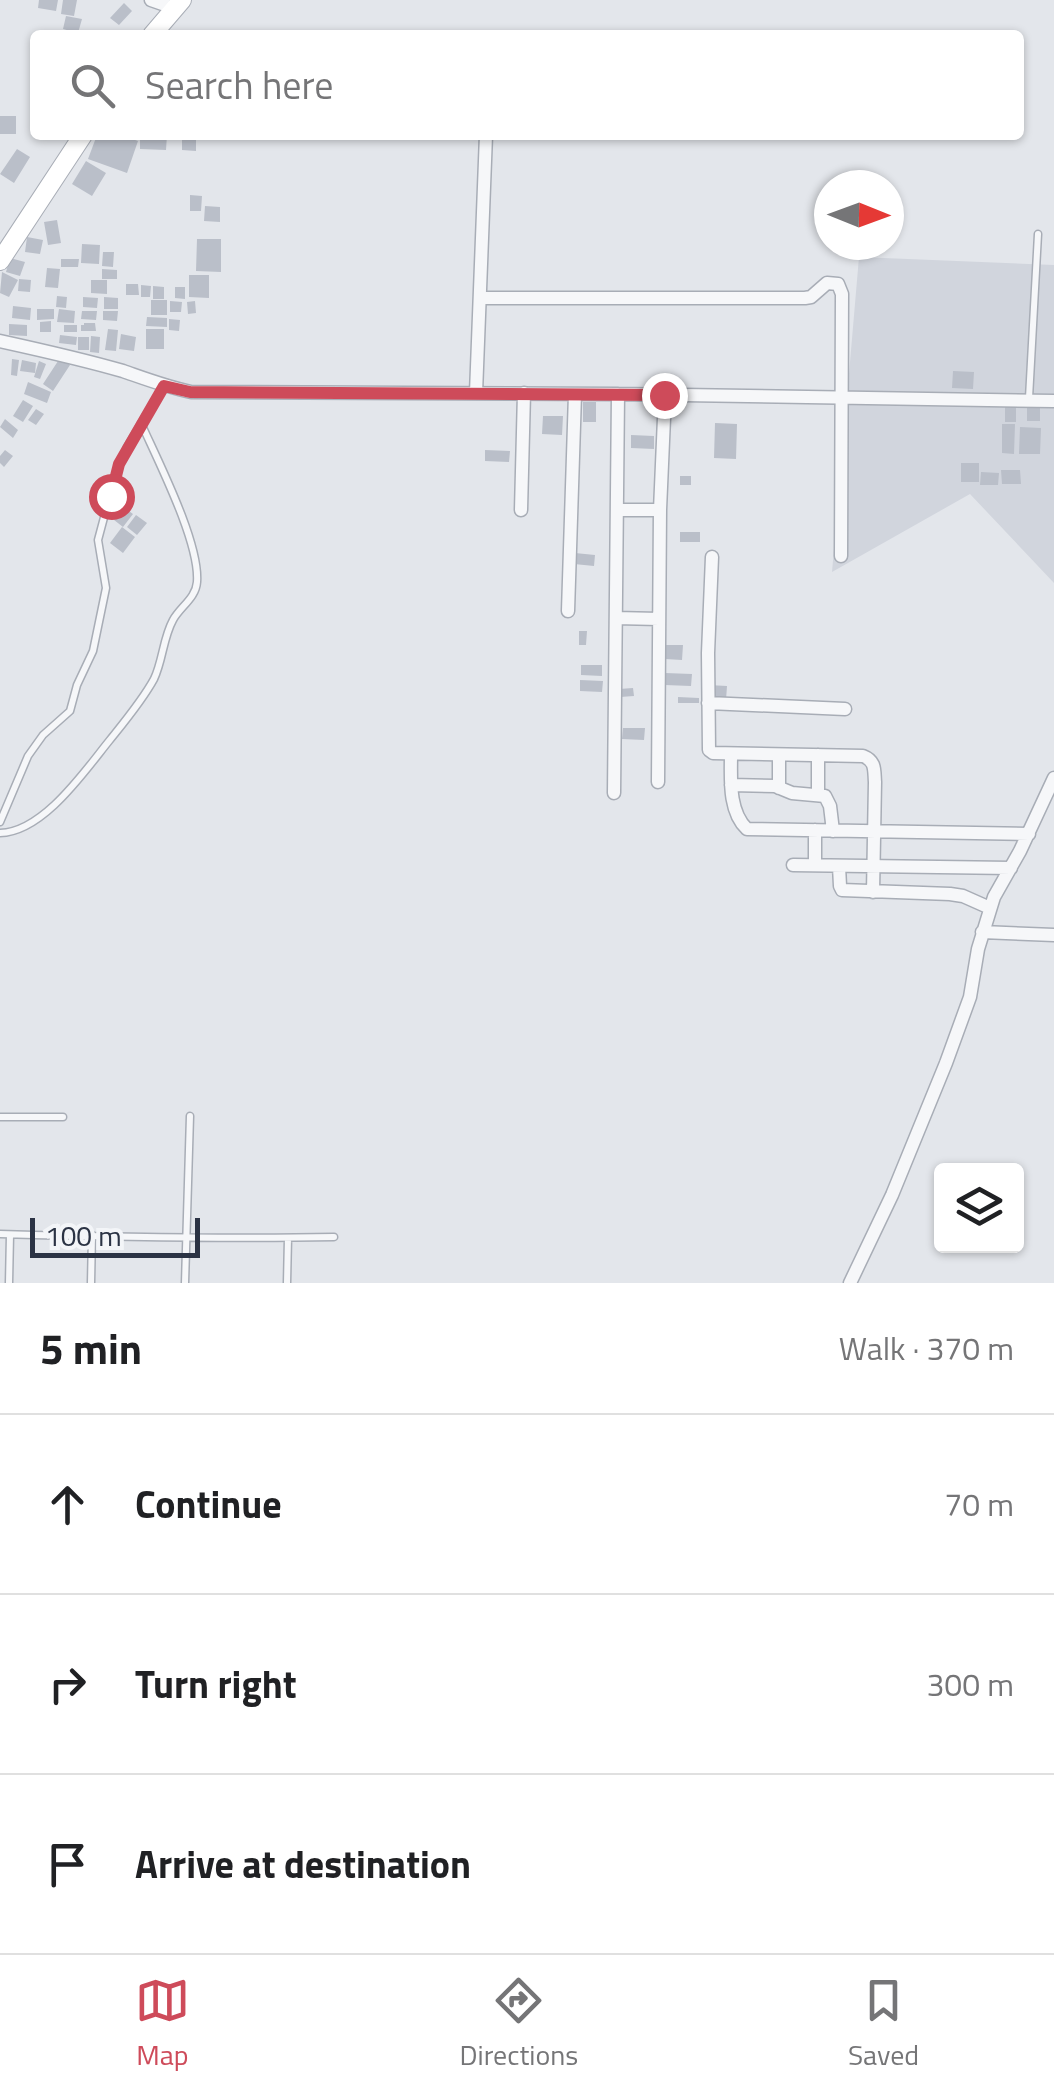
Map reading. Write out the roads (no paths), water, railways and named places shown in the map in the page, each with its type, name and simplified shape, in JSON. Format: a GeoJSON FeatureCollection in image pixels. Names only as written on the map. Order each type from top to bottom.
{"type":"FeatureCollection","features":[{"type":"Feature","properties":{"kind":"main road"},"geometry":{"type":"LineString","coordinates":[[156,30],[178,4]]}},
{"type":"Feature","properties":{"kind":"main road"},"geometry":{"type":"LineString","coordinates":[[1,256],[79,140]]}},
{"type":"Feature","properties":{"kind":"street"},"geometry":{"type":"LineString","coordinates":[[150,0],[178,4]]}},
{"type":"Feature","properties":{"kind":"street"},"geometry":{"type":"LineString","coordinates":[[476,393],[486,140]]}},
{"type":"Feature","properties":{"kind":"street"},"geometry":{"type":"LineString","coordinates":[[480,298],[805,298],[833,282],[842,294],[841,556]]}},
{"type":"Feature","properties":{"kind":"street"},"geometry":{"type":"LineString","coordinates":[[0,340],[190,392],[1054,400]]}},
{"type":"Feature","properties":{"kind":"street"},"geometry":{"type":"LineString","coordinates":[[521,510],[524,394]]}},
{"type":"Feature","properties":{"kind":"street"},"geometry":{"type":"LineString","coordinates":[[568,611],[574,394]]}},
{"type":"Feature","properties":{"kind":"street"},"geometry":{"type":"LineString","coordinates":[[614,793],[618,394]]}},
{"type":"Feature","properties":{"kind":"street"},"geometry":{"type":"LineString","coordinates":[[658,782],[664,395]]}},
{"type":"Feature","properties":{"kind":"street"},"geometry":{"type":"LineString","coordinates":[[617,510],[660,510]]}},
{"type":"Feature","properties":{"kind":"street"},"geometry":{"type":"LineString","coordinates":[[712,557],[709,750],[870,758],[874,764],[873,892]]}},
{"type":"Feature","properties":{"kind":"street"},"geometry":{"type":"LineString","coordinates":[[616,618],[659,619]]}},
{"type":"Feature","properties":{"kind":"street"},"geometry":{"type":"LineString","coordinates":[[708,703],[845,708]]}},
{"type":"Feature","properties":{"kind":"street"},"geometry":{"type":"LineString","coordinates":[[730,754],[732,796],[742,826],[747,829],[1029,834]]}},
{"type":"Feature","properties":{"kind":"street"},"geometry":{"type":"LineString","coordinates":[[779,754],[780,788]]}},
{"type":"Feature","properties":{"kind":"street"},"geometry":{"type":"LineString","coordinates":[[818,756],[818,795]]}},
{"type":"Feature","properties":{"kind":"street"},"geometry":{"type":"LineString","coordinates":[[850,1283],[892,1195],[946,1063],[970,998],[990,908],[1054,778]]}},
{"type":"Feature","properties":{"kind":"street"},"geometry":{"type":"LineString","coordinates":[[730,784],[826,796],[833,830]]}},
{"type":"Feature","properties":{"kind":"street"},"geometry":{"type":"LineString","coordinates":[[815,830],[815,866]]}},
{"type":"Feature","properties":{"kind":"street"},"geometry":{"type":"LineString","coordinates":[[793,865],[1011,868]]}},
{"type":"Feature","properties":{"kind":"street"},"geometry":{"type":"LineString","coordinates":[[839,866],[842,890],[950,894],[990,908]]}},
{"type":"Feature","properties":{"kind":"street"},"geometry":{"type":"LineString","coordinates":[[982,932],[1054,934]]}},
{"type":"Feature","properties":{"kind":"lane"},"geometry":{"type":"LineString","coordinates":[[1028,400],[1038,234]]}},
{"type":"Feature","properties":{"kind":"lane"},"geometry":{"type":"LineString","coordinates":[[0,822],[28,756],[43,735],[70,711],[77,685],[94,651],[106,588],[98,540],[119,464],[164,386]]}},
{"type":"Feature","properties":{"kind":"lane"},"geometry":{"type":"LineString","coordinates":[[0,833],[10,832],[58,802],[132,712],[153,679],[170,624],[194,593],[197,576],[193,552],[142,424]]}},
{"type":"Feature","properties":{"kind":"lane"},"geometry":{"type":"LineString","coordinates":[[185,1283],[190,1116]]}},
{"type":"Feature","properties":{"kind":"lane"},"geometry":{"type":"LineString","coordinates":[[0,1117],[63,1117]]}},
{"type":"Feature","properties":{"kind":"lane"},"geometry":{"type":"LineString","coordinates":[[0,1234],[334,1238]]}},
{"type":"Feature","properties":{"kind":"lane"},"geometry":{"type":"LineString","coordinates":[[10,1234],[10,1283]]}},
{"type":"Feature","properties":{"kind":"lane"},"geometry":{"type":"LineString","coordinates":[[90,1283],[92,1234]]}},
{"type":"Feature","properties":{"kind":"lane"},"geometry":{"type":"LineString","coordinates":[[287,1283],[288,1238]]}}]}
